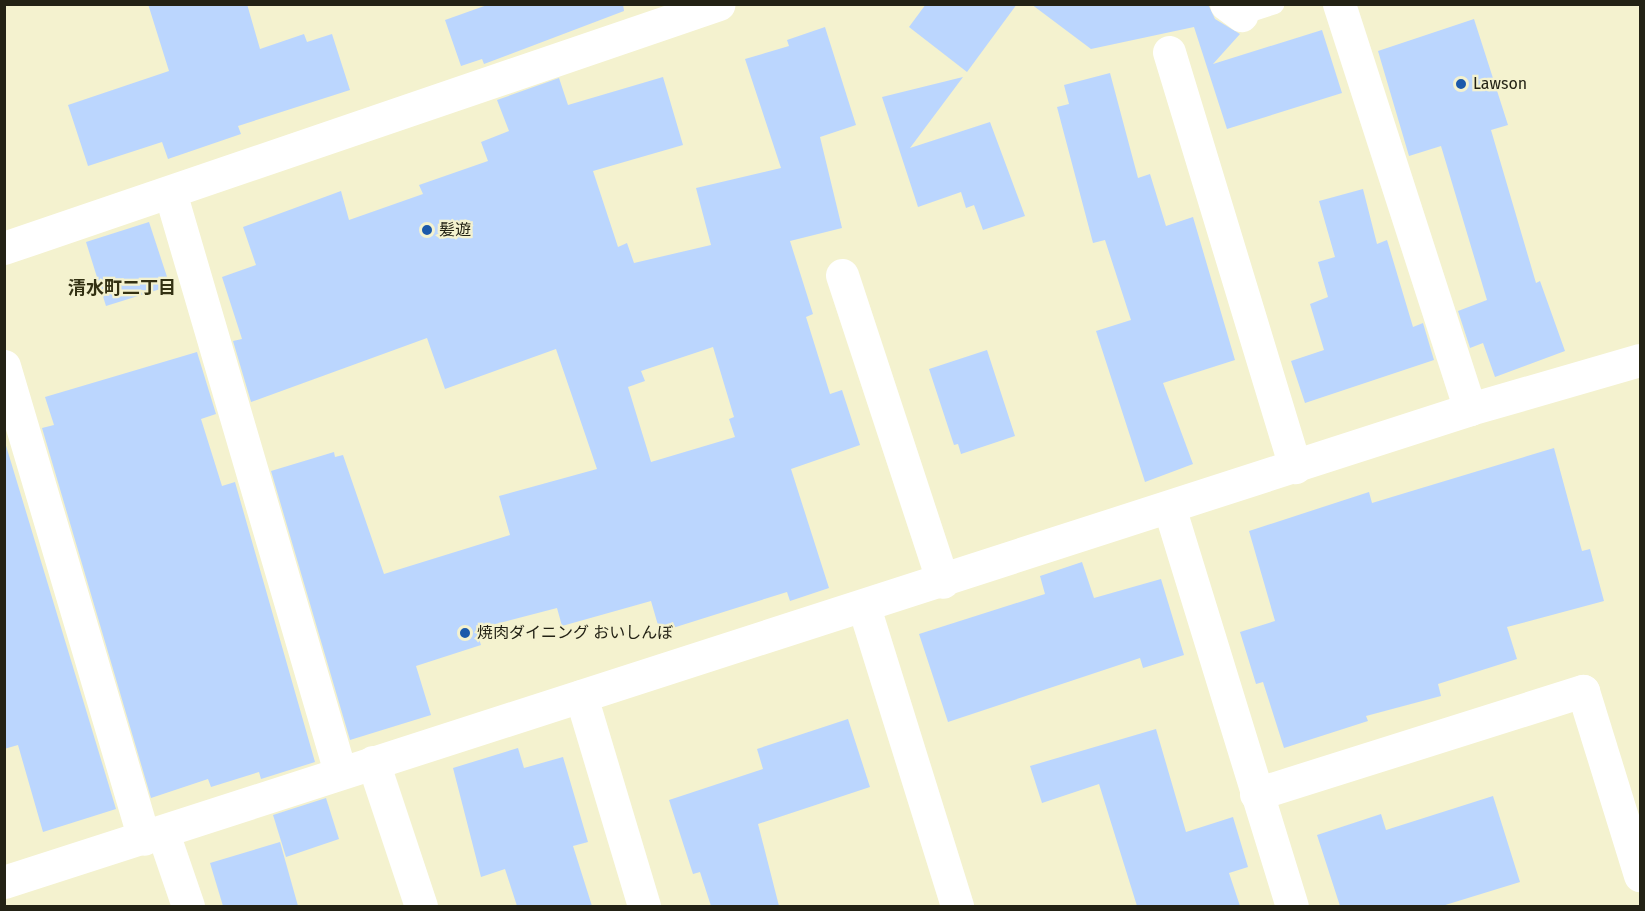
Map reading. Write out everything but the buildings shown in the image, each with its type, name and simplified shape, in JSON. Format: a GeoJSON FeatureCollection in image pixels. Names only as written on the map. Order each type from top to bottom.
{"type":"FeatureCollection","features":[{"type":"Feature","properties":{"kind":"street"},"geometry":{"type":"LineString","coordinates":[[4,248],[719,4]]}},
{"type":"Feature","properties":{"kind":"street"},"geometry":{"type":"LineString","coordinates":[[1339,4],[1470,410]]}},
{"type":"Feature","properties":{"kind":"street"},"geometry":{"type":"LineString","coordinates":[[1169,52],[1295,467]]}},
{"type":"Feature","properties":{"kind":"street"},"geometry":{"type":"LineString","coordinates":[[170,192],[340,772]]}},
{"type":"Feature","properties":{"kind":"street"},"geometry":{"type":"LineString","coordinates":[[842,275],[943,582]]}},
{"type":"Feature","properties":{"kind":"street"},"geometry":{"type":"LineString","coordinates":[[4,882],[154,836],[340,772],[1170,510],[1470,410],[1641,360]]}},
{"type":"Feature","properties":{"kind":"street"},"geometry":{"type":"LineString","coordinates":[[4,366],[154,836],[188,906]]}},
{"type":"Feature","properties":{"kind":"street"},"geometry":{"type":"LineString","coordinates":[[1170,510],[1292,906]]}},
{"type":"Feature","properties":{"kind":"street"},"geometry":{"type":"LineString","coordinates":[[864,607],[957,906]]}},
{"type":"Feature","properties":{"kind":"street"},"geometry":{"type":"LineString","coordinates":[[1256,794],[1583,691],[1641,876]]}},
{"type":"Feature","properties":{"kind":"street"},"geometry":{"type":"LineString","coordinates":[[581,696],[644,906]]}},
{"type":"Feature","properties":{"kind":"street"},"geometry":{"type":"LineString","coordinates":[[373,762],[421,906]]}},
{"type":"Feature","properties":{"kind":"lane"},"geometry":{"type":"LineString","coordinates":[[1233,10],[1274,4]]}},
{"type":"Feature","properties":{"kind":"place","name":"Lawson"},"geometry":{"type":"Point","coordinates":[1461,84]}},
{"type":"Feature","properties":{"kind":"place","name":"髪遊"},"geometry":{"type":"Point","coordinates":[427,230]}},
{"type":"Feature","properties":{"kind":"place","name":"焼肉ダイニング おいしんぼ"},"geometry":{"type":"Point","coordinates":[465,633]}},
{"type":"Feature","properties":{"kind":"district","name":"清水町二丁目"},"geometry":{"type":"Point","coordinates":[122,288]}}]}
